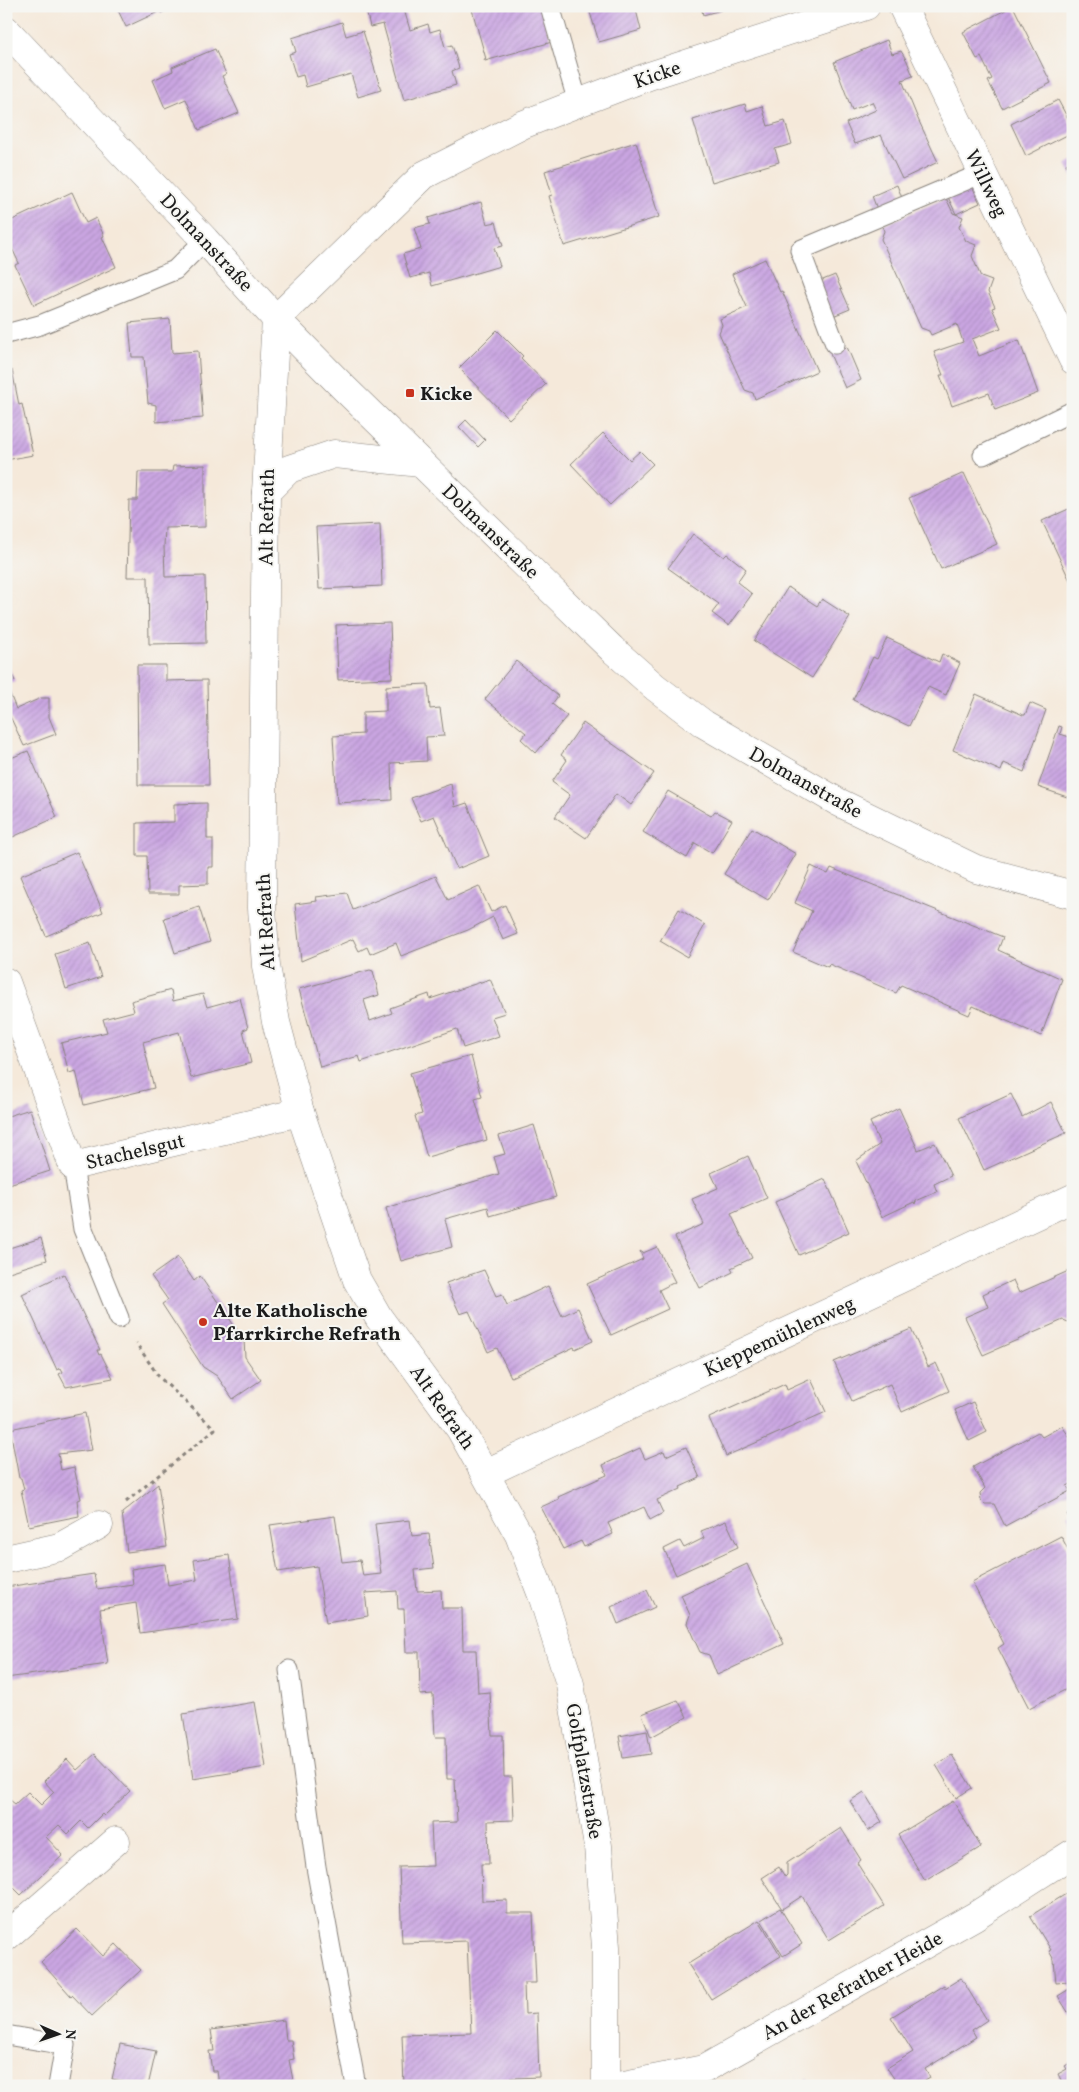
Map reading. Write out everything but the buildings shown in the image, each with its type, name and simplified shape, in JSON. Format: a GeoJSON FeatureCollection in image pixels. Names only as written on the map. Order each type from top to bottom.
{"type":"FeatureCollection","features":[{"type":"Feature","properties":{"kind":"street","name":"Kicke"},"geometry":{"type":"LineString","coordinates":[[276,319],[424,175],[522,125],[578,103],[649,76],[866,6]]}},
{"type":"Feature","properties":{"kind":"street","name":"Willweg"},"geometry":{"type":"LineString","coordinates":[[902,6],[1073,360]]}},
{"type":"Feature","properties":{"kind":"street","name":"Dolmanstraße"},"geometry":{"type":"LineString","coordinates":[[6,30],[205,240],[276,319],[421,464],[612,649],[655,687],[704,724],[838,802],[976,869],[1073,895]]}},
{"type":"Feature","properties":{"kind":"street","name":"Alt Refrath"},"geometry":{"type":"LineString","coordinates":[[276,319],[266,492],[262,908],[266,966],[276,1022],[300,1112],[357,1280],[379,1318],[460,1429],[486,1473]]}},
{"type":"Feature","properties":{"kind":"street"},"geometry":{"type":"LineString","coordinates":[[266,492],[289,469],[334,454],[421,464]]}},
{"type":"Feature","properties":{"kind":"street","name":"Stachelsgut"},"geometry":{"type":"LineString","coordinates":[[6,982],[72,1166],[300,1112]]}},
{"type":"Feature","properties":{"kind":"street","name":"Kieppemühlenweg"},"geometry":{"type":"LineString","coordinates":[[486,1473],[1073,1198]]}},
{"type":"Feature","properties":{"kind":"street","name":"Golfplatzstraße"},"geometry":{"type":"LineString","coordinates":[[486,1473],[519,1535],[543,1598],[570,1684],[598,1846],[606,1947],[606,2086]]}},
{"type":"Feature","properties":{"kind":"street"},"geometry":{"type":"LineString","coordinates":[[6,1559],[60,1547],[99,1525]]}},
{"type":"Feature","properties":{"kind":"street"},"geometry":{"type":"LineString","coordinates":[[6,1937],[116,1841]]}},
{"type":"Feature","properties":{"kind":"street","name":"An der Refrather Heide"},"geometry":{"type":"LineString","coordinates":[[619,2086],[704,2069],[974,1916],[1073,1853]]}},
{"type":"Feature","properties":{"kind":"lane"},"geometry":{"type":"LineString","coordinates":[[550,6],[578,103]]}},
{"type":"Feature","properties":{"kind":"lane"},"geometry":{"type":"LineString","coordinates":[[835,344],[800,250],[983,174]]}},
{"type":"Feature","properties":{"kind":"lane"},"geometry":{"type":"LineString","coordinates":[[6,334],[40,325],[175,270],[205,240]]}},
{"type":"Feature","properties":{"kind":"lane"},"geometry":{"type":"LineString","coordinates":[[983,455],[1073,411]]}},
{"type":"Feature","properties":{"kind":"lane"},"geometry":{"type":"LineString","coordinates":[[72,1166],[83,1229],[119,1318]]}},
{"type":"Feature","properties":{"kind":"lane"},"geometry":{"type":"LineString","coordinates":[[289,1670],[316,1867],[356,2086]]}},
{"type":"Feature","properties":{"kind":"lane"},"geometry":{"type":"LineString","coordinates":[[6,2035],[65,2045],[58,2086]]}},
{"type":"Feature","properties":{"kind":"path"},"geometry":{"type":"LineString","coordinates":[[99,1525],[214,1429],[159,1377],[119,1318]]}},
{"type":"Feature","properties":{"kind":"place","name":"Kicke"},"geometry":{"type":"Point","coordinates":[410,393]}},
{"type":"Feature","properties":{"kind":"place","name":"Alte Katholische Pfarrkirche Refrath"},"geometry":{"type":"Point","coordinates":[203,1322]}}]}
